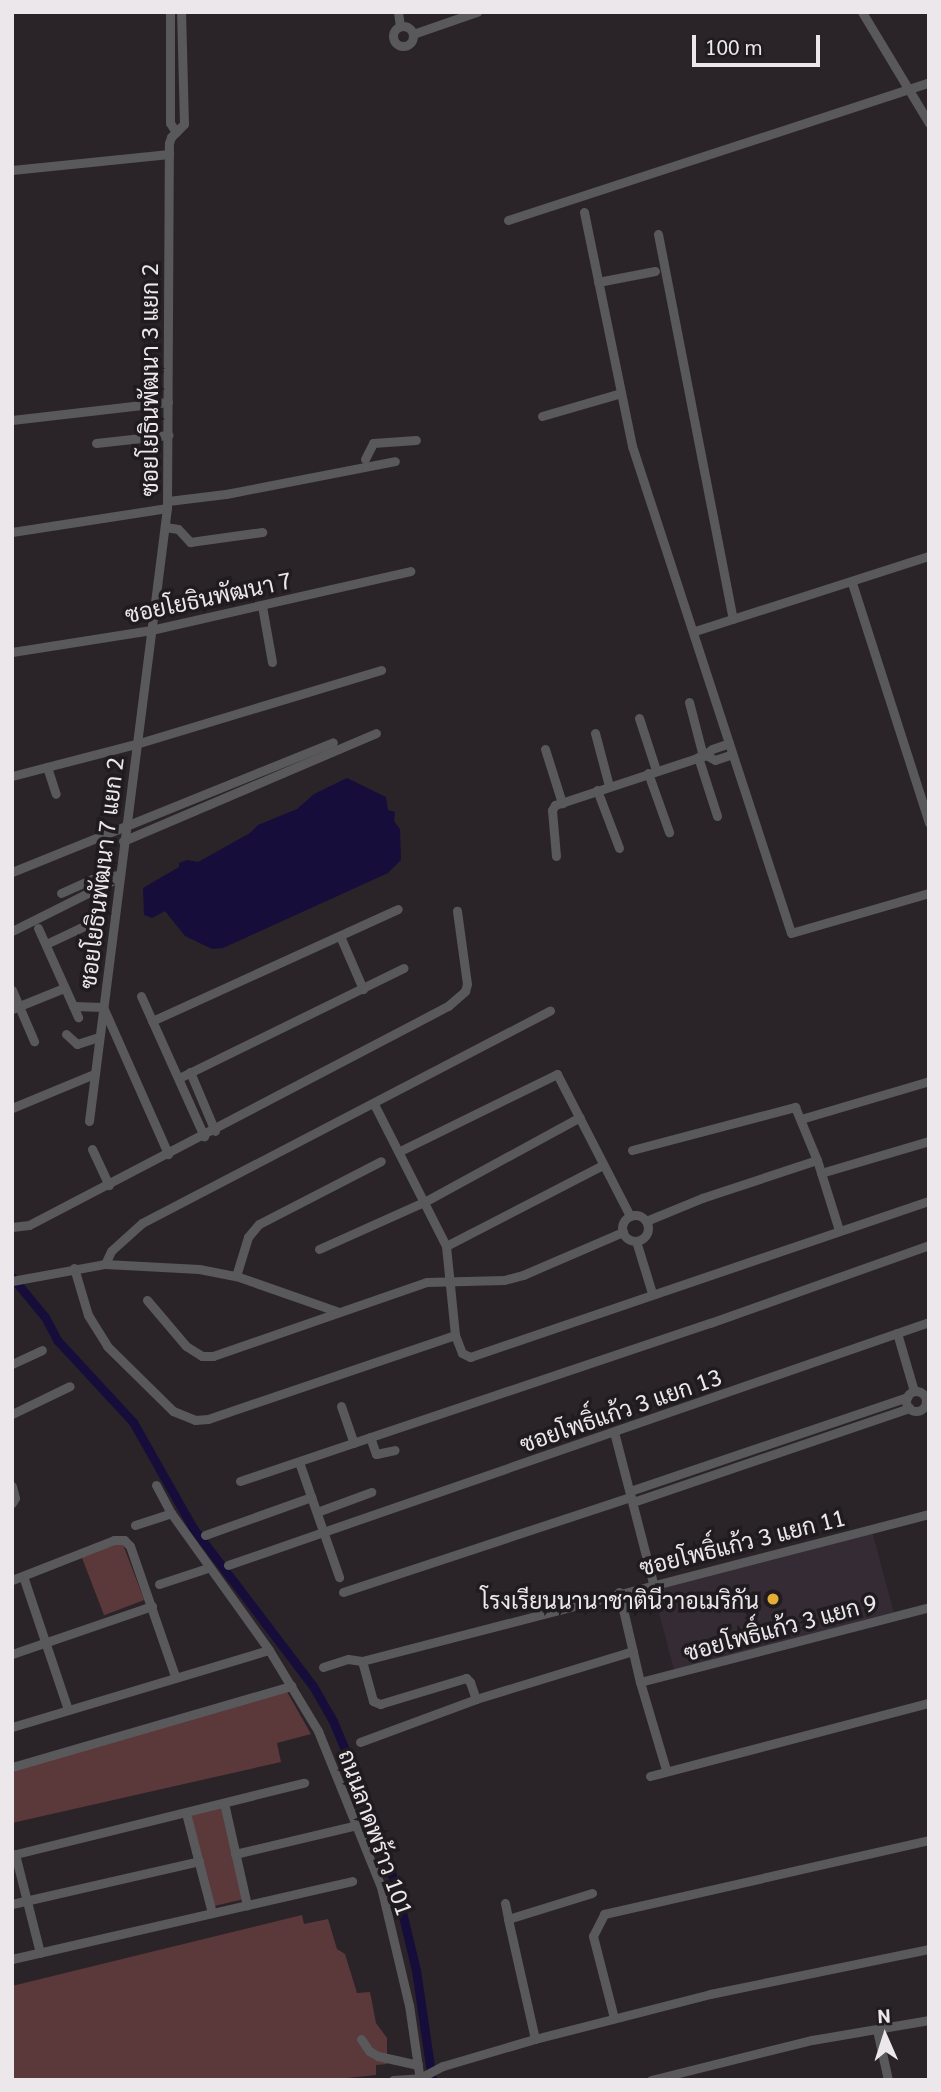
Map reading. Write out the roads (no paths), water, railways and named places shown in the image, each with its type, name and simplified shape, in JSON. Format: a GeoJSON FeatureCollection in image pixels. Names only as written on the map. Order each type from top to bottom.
{"type":"FeatureCollection","features":[{"type":"Feature","properties":{"kind":"street","name":"ซอยโยธินพัฒนา 3 แยก 2"},"geometry":{"type":"LineString","coordinates":[[170,12],[170,123],[176,132]]}},
{"type":"Feature","properties":{"kind":"street","name":"ซอยโยธินพัฒนา 3 แยก 2"},"geometry":{"type":"LineString","coordinates":[[151,630],[167,505],[169,154],[171,137],[184,124],[181,12]]}},
{"type":"Feature","properties":{"kind":"street"},"geometry":{"type":"LineString","coordinates":[[398,12],[400,26],[392,36],[399,46],[408,45],[413,34],[477,12]]}},
{"type":"Feature","properties":{"kind":"street"},"geometry":{"type":"LineString","coordinates":[[862,12],[929,123]]}},
{"type":"Feature","properties":{"kind":"street"},"geometry":{"type":"LineString","coordinates":[[400,26],[408,27],[413,34]]}},
{"type":"Feature","properties":{"kind":"street"},"geometry":{"type":"LineString","coordinates":[[508,220],[929,82]]}},
{"type":"Feature","properties":{"kind":"street"},"geometry":{"type":"LineString","coordinates":[[12,170],[169,154]]}},
{"type":"Feature","properties":{"kind":"street"},"geometry":{"type":"LineString","coordinates":[[584,212],[632,446],[695,631],[790,933],[929,893]]}},
{"type":"Feature","properties":{"kind":"street"},"geometry":{"type":"LineString","coordinates":[[658,234],[733,618]]}},
{"type":"Feature","properties":{"kind":"street"},"geometry":{"type":"LineString","coordinates":[[598,282],[655,271]]}},
{"type":"Feature","properties":{"kind":"street"},"geometry":{"type":"LineString","coordinates":[[542,416],[621,393]]}},
{"type":"Feature","properties":{"kind":"street"},"geometry":{"type":"LineString","coordinates":[[12,420],[168,402]]}},
{"type":"Feature","properties":{"kind":"street"},"geometry":{"type":"LineString","coordinates":[[96,443],[169,435]]}},
{"type":"Feature","properties":{"kind":"street"},"geometry":{"type":"LineString","coordinates":[[365,459],[373,443],[416,440]]}},
{"type":"Feature","properties":{"kind":"street"},"geometry":{"type":"LineString","coordinates":[[12,532],[395,461]]}},
{"type":"Feature","properties":{"kind":"street"},"geometry":{"type":"LineString","coordinates":[[165,527],[178,529],[190,542],[262,533]]}},
{"type":"Feature","properties":{"kind":"street"},"geometry":{"type":"LineString","coordinates":[[695,631],[852,583],[929,556]]}},
{"type":"Feature","properties":{"kind":"street","name":"ซอยโยธินพัฒนา 7"},"geometry":{"type":"LineString","coordinates":[[12,652],[151,630],[410,571]]}},
{"type":"Feature","properties":{"kind":"street"},"geometry":{"type":"LineString","coordinates":[[852,583],[929,823]]}},
{"type":"Feature","properties":{"kind":"street"},"geometry":{"type":"LineString","coordinates":[[262,606],[272,662]]}},
{"type":"Feature","properties":{"kind":"street","name":"ซอยโยธินพัฒนา 7 แยก 2"},"geometry":{"type":"LineString","coordinates":[[89,1121],[151,630]]}},
{"type":"Feature","properties":{"kind":"street"},"geometry":{"type":"LineString","coordinates":[[12,776],[136,744],[381,670]]}},
{"type":"Feature","properties":{"kind":"street"},"geometry":{"type":"LineString","coordinates":[[689,702],[717,816]]}},
{"type":"Feature","properties":{"kind":"street"},"geometry":{"type":"LineString","coordinates":[[639,718],[669,832]]}},
{"type":"Feature","properties":{"kind":"street"},"geometry":{"type":"LineString","coordinates":[[123,841],[376,733]]}},
{"type":"Feature","properties":{"kind":"street"},"geometry":{"type":"LineString","coordinates":[[595,733],[610,786]]}},
{"type":"Feature","properties":{"kind":"street"},"geometry":{"type":"LineString","coordinates":[[12,872],[333,742]]}},
{"type":"Feature","properties":{"kind":"street"},"geometry":{"type":"LineString","coordinates":[[556,856],[552,810],[562,803],[702,756],[712,748],[729,743]]}},
{"type":"Feature","properties":{"kind":"street"},"geometry":{"type":"LineString","coordinates":[[545,748],[562,803]]}},
{"type":"Feature","properties":{"kind":"street"},"geometry":{"type":"LineString","coordinates":[[702,756],[715,760],[733,754]]}},
{"type":"Feature","properties":{"kind":"street"},"geometry":{"type":"LineString","coordinates":[[47,767],[56,794]]}},
{"type":"Feature","properties":{"kind":"street"},"geometry":{"type":"LineString","coordinates":[[597,790],[619,848]]}},
{"type":"Feature","properties":{"kind":"street"},"geometry":{"type":"LineString","coordinates":[[61,893],[95,878],[118,876]]}},
{"type":"Feature","properties":{"kind":"street"},"geometry":{"type":"LineString","coordinates":[[12,931],[118,876]]}},
{"type":"Feature","properties":{"kind":"street"},"geometry":{"type":"LineString","coordinates":[[152,1021],[398,909]]}},
{"type":"Feature","properties":{"kind":"street"},"geometry":{"type":"LineString","coordinates":[[12,1227],[29,1225],[215,1131],[459,998],[467,984],[457,911]]}},
{"type":"Feature","properties":{"kind":"street"},"geometry":{"type":"LineString","coordinates":[[46,944],[93,922]]}},
{"type":"Feature","properties":{"kind":"street"},"geometry":{"type":"LineString","coordinates":[[38,928],[78,1017]]}},
{"type":"Feature","properties":{"kind":"street"},"geometry":{"type":"LineString","coordinates":[[340,936],[363,989]]}},
{"type":"Feature","properties":{"kind":"street"},"geometry":{"type":"LineString","coordinates":[[179,1078],[404,968]]}},
{"type":"Feature","properties":{"kind":"street"},"geometry":{"type":"LineString","coordinates":[[15,1007],[64,988]]}},
{"type":"Feature","properties":{"kind":"street"},"geometry":{"type":"LineString","coordinates":[[12,990],[15,1007],[34,1041]]}},
{"type":"Feature","properties":{"kind":"street"},"geometry":{"type":"LineString","coordinates":[[141,996],[204,1136]]}},
{"type":"Feature","properties":{"kind":"street"},"geometry":{"type":"LineString","coordinates":[[73,1006],[103,1007],[168,1154]]}},
{"type":"Feature","properties":{"kind":"street"},"geometry":{"type":"LineString","coordinates":[[105,1264],[111,1251],[142,1223],[550,1011]]}},
{"type":"Feature","properties":{"kind":"street"},"geometry":{"type":"LineString","coordinates":[[66,1034],[77,1044],[99,1037]]}},
{"type":"Feature","properties":{"kind":"street"},"geometry":{"type":"LineString","coordinates":[[190,1072],[215,1131]]}},
{"type":"Feature","properties":{"kind":"street"},"geometry":{"type":"LineString","coordinates":[[12,1108],[93,1074]]}},
{"type":"Feature","properties":{"kind":"street"},"geometry":{"type":"LineString","coordinates":[[400,1151],[555,1074],[560,1077],[630,1216]]}},
{"type":"Feature","properties":{"kind":"street"},"geometry":{"type":"LineString","coordinates":[[801,1119],[929,1081]]}},
{"type":"Feature","properties":{"kind":"street"},"geometry":{"type":"LineString","coordinates":[[374,1104],[426,1201],[446,1246],[455,1335],[462,1353],[470,1357],[929,1201]]}},
{"type":"Feature","properties":{"kind":"street"},"geometry":{"type":"LineString","coordinates":[[632,1150],[797,1108],[839,1230]]}},
{"type":"Feature","properties":{"kind":"street"},"geometry":{"type":"LineString","coordinates":[[319,1250],[426,1201],[580,1118]]}},
{"type":"Feature","properties":{"kind":"street"},"geometry":{"type":"LineString","coordinates":[[821,1172],[929,1141]]}},
{"type":"Feature","properties":{"kind":"street"},"geometry":{"type":"LineString","coordinates":[[92,1149],[108,1185]]}},
{"type":"Feature","properties":{"kind":"street"},"geometry":{"type":"LineString","coordinates":[[646,1221],[702,1198],[817,1160]]}},
{"type":"Feature","properties":{"kind":"street"},"geometry":{"type":"LineString","coordinates":[[236,1276],[248,1237],[258,1224],[382,1161]]}},
{"type":"Feature","properties":{"kind":"street"},"geometry":{"type":"LineString","coordinates":[[446,1246],[603,1165]]}},
{"type":"Feature","properties":{"kind":"street"},"geometry":{"type":"LineString","coordinates":[[636,1241],[626,1238],[623,1223],[630,1216],[639,1216],[646,1221]]}},
{"type":"Feature","properties":{"kind":"street"},"geometry":{"type":"LineString","coordinates":[[636,1241],[645,1235],[646,1221]]}},
{"type":"Feature","properties":{"kind":"street"},"geometry":{"type":"LineString","coordinates":[[147,1300],[186,1346],[202,1356],[226,1352],[427,1282],[451,1279],[504,1280],[523,1275],[623,1232]]}},
{"type":"Feature","properties":{"kind":"street"},"geometry":{"type":"LineString","coordinates":[[636,1241],[652,1293]]}},
{"type":"Feature","properties":{"kind":"street"},"geometry":{"type":"LineString","coordinates":[[240,1481],[929,1245]]}},
{"type":"Feature","properties":{"kind":"street"},"geometry":{"type":"LineString","coordinates":[[12,1281],[105,1264],[199,1269],[236,1276],[339,1312]]}},
{"type":"Feature","properties":{"kind":"street"},"geometry":{"type":"LineString","coordinates":[[74,1268],[88,1315],[107,1346],[173,1411],[195,1420],[208,1419],[455,1335]]}},
{"type":"Feature","properties":{"kind":"street","name":"ซอยโพธิ์แก้ว 3 แยก 13"},"geometry":{"type":"LineString","coordinates":[[228,1565],[929,1322]]}},
{"type":"Feature","properties":{"kind":"street"},"geometry":{"type":"LineString","coordinates":[[897,1333],[911,1394],[909,1408]]}},
{"type":"Feature","properties":{"kind":"street"},"geometry":{"type":"LineString","coordinates":[[12,1364],[42,1350]]}},
{"type":"Feature","properties":{"kind":"street"},"geometry":{"type":"LineString","coordinates":[[12,1414],[70,1386]]}},
{"type":"Feature","properties":{"kind":"street"},"geometry":{"type":"LineString","coordinates":[[343,1592],[631,1497],[646,1497],[909,1408],[921,1410],[927,1396],[911,1394],[642,1486],[631,1497]]}},
{"type":"Feature","properties":{"kind":"street"},"geometry":{"type":"LineString","coordinates":[[341,1406],[354,1443]]}},
{"type":"Feature","properties":{"kind":"street"},"geometry":{"type":"LineString","coordinates":[[821,1426],[825,1437]]}},
{"type":"Feature","properties":{"kind":"street"},"geometry":{"type":"LineString","coordinates":[[614,1432],[653,1583]]}},
{"type":"Feature","properties":{"kind":"street"},"geometry":{"type":"LineString","coordinates":[[370,1437],[376,1454],[396,1450]]}},
{"type":"Feature","properties":{"kind":"street"},"geometry":{"type":"LineString","coordinates":[[299,1462],[339,1577]]}},
{"type":"Feature","properties":{"kind":"street"},"geometry":{"type":"LineString","coordinates":[[683,1473],[687,1483]]}},
{"type":"Feature","properties":{"kind":"street","name":"ถนนลาดพร้าว 101"},"geometry":{"type":"LineString","coordinates":[[156,1485],[171,1513],[208,1568],[269,1650],[318,1731],[382,1886],[422,2078]]}},
{"type":"Feature","properties":{"kind":"street"},"geometry":{"type":"LineString","coordinates":[[12,1486],[15,1498],[12,1503]]}},
{"type":"Feature","properties":{"kind":"street"},"geometry":{"type":"LineString","coordinates":[[642,1486],[646,1497]]}},
{"type":"Feature","properties":{"kind":"street"},"geometry":{"type":"LineString","coordinates":[[317,1512],[371,1492]]}},
{"type":"Feature","properties":{"kind":"street"},"geometry":{"type":"LineString","coordinates":[[205,1535],[311,1497]]}},
{"type":"Feature","properties":{"kind":"street"},"geometry":{"type":"LineString","coordinates":[[135,1525],[171,1513]]}},
{"type":"Feature","properties":{"kind":"street","name":"ซอยโพธิ์แก้ว 3 แยก 11"},"geometry":{"type":"LineString","coordinates":[[323,1667],[348,1660],[362,1661],[653,1583],[929,1514]]}},
{"type":"Feature","properties":{"kind":"street"},"geometry":{"type":"LineString","coordinates":[[12,1580],[114,1539],[124,1540],[130,1546],[175,1676]]}},
{"type":"Feature","properties":{"kind":"street"},"geometry":{"type":"LineString","coordinates":[[159,1584],[208,1568]]}},
{"type":"Feature","properties":{"kind":"street"},"geometry":{"type":"LineString","coordinates":[[23,1576],[68,1710]]}},
{"type":"Feature","properties":{"kind":"street"},"geometry":{"type":"LineString","coordinates":[[620,1592],[640,1682],[666,1770]]}},
{"type":"Feature","properties":{"kind":"street"},"geometry":{"type":"LineString","coordinates":[[12,1654],[152,1606]]}},
{"type":"Feature","properties":{"kind":"street","name":"ซอยโพธิ์แก้ว 3 แยก 9"},"geometry":{"type":"LineString","coordinates":[[640,1682],[929,1607]]}},
{"type":"Feature","properties":{"kind":"street"},"geometry":{"type":"LineString","coordinates":[[12,1727],[269,1650]]}},
{"type":"Feature","properties":{"kind":"street"},"geometry":{"type":"LineString","coordinates":[[360,1742],[475,1699],[633,1651]]}},
{"type":"Feature","properties":{"kind":"street"},"geometry":{"type":"LineString","coordinates":[[362,1661],[373,1701],[377,1704],[466,1678],[475,1699]]}},
{"type":"Feature","properties":{"kind":"street"},"geometry":{"type":"LineString","coordinates":[[12,1767],[291,1686]]}},
{"type":"Feature","properties":{"kind":"street"},"geometry":{"type":"LineString","coordinates":[[650,1776],[929,1703]]}},
{"type":"Feature","properties":{"kind":"street"},"geometry":{"type":"LineString","coordinates":[[40,1953],[14,1855],[304,1783]]}},
{"type":"Feature","properties":{"kind":"street"},"geometry":{"type":"LineString","coordinates":[[223,1804],[247,1905]]}},
{"type":"Feature","properties":{"kind":"street"},"geometry":{"type":"LineString","coordinates":[[186,1813],[212,1913]]}},
{"type":"Feature","properties":{"kind":"street"},"geometry":{"type":"LineString","coordinates":[[235,1854],[357,1825]]}},
{"type":"Feature","properties":{"kind":"street"},"geometry":{"type":"LineString","coordinates":[[614,2018],[593,1936],[604,1914],[929,1840]]}},
{"type":"Feature","properties":{"kind":"street"},"geometry":{"type":"LineString","coordinates":[[12,1904],[199,1861]]}},
{"type":"Feature","properties":{"kind":"street"},"geometry":{"type":"LineString","coordinates":[[12,1959],[352,1881]]}},
{"type":"Feature","properties":{"kind":"street"},"geometry":{"type":"LineString","coordinates":[[508,1919],[592,1893]]}},
{"type":"Feature","properties":{"kind":"street"},"geometry":{"type":"LineString","coordinates":[[505,1903],[534,2039]]}},
{"type":"Feature","properties":{"kind":"street"},"geometry":{"type":"LineString","coordinates":[[393,2080],[422,2078],[438,2069],[534,2039],[722,1991],[929,1949]]}},
{"type":"Feature","properties":{"kind":"street"},"geometry":{"type":"LineString","coordinates":[[651,2080],[735,2057],[929,2020]]}},
{"type":"Feature","properties":{"kind":"street"},"geometry":{"type":"LineString","coordinates":[[877,2030],[888,2080]]}},
{"type":"Feature","properties":{"kind":"street"},"geometry":{"type":"LineString","coordinates":[[361,2039],[369,2051],[378,2056],[418,2065]]}},
{"type":"Feature","properties":{"kind":"street"},"geometry":{"type":"LineString","coordinates":[[438,2069],[441,2080]]}},
{"type":"Feature","properties":{"kind":"waterway"},"geometry":{"type":"LineString","coordinates":[[12,1277],[45,1317],[58,1341],[133,1422],[193,1528],[313,1686],[333,1721],[374,1819],[396,1887],[416,1970],[432,2080]]}},
{"type":"Feature","properties":{"kind":"place","name":"โรงเรียนนานาชาตินีวาอเมริกัน"},"geometry":{"type":"Point","coordinates":[773,1599]}}]}
